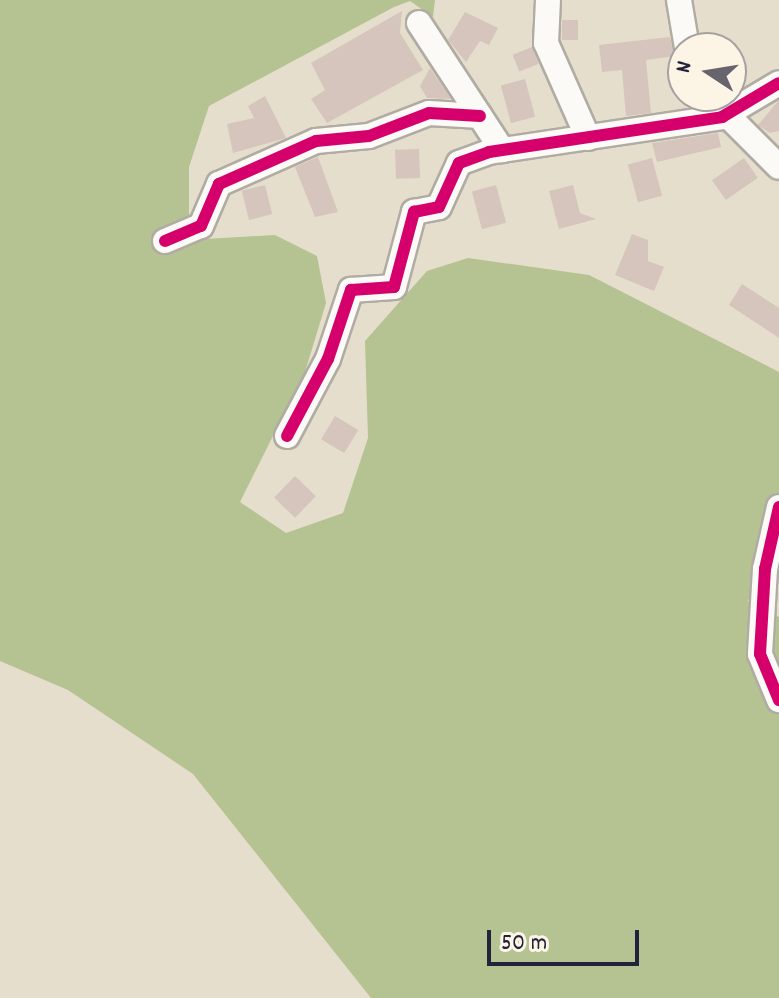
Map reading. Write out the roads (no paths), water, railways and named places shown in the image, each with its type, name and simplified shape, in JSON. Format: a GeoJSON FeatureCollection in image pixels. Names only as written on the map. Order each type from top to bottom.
{"type":"FeatureCollection","features":[{"type":"Feature","properties":{"kind":"street"},"geometry":{"type":"LineString","coordinates":[[548,0],[546,43],[588,138]]}},
{"type":"Feature","properties":{"kind":"street"},"geometry":{"type":"LineString","coordinates":[[679,0],[684,32]]}},
{"type":"Feature","properties":{"kind":"street"},"geometry":{"type":"LineString","coordinates":[[419,23],[502,150]]}},
{"type":"Feature","properties":{"kind":"street"},"geometry":{"type":"LineString","coordinates":[[287,436],[328,359],[351,290],[394,287],[414,212],[439,207],[459,163],[502,150],[722,117],[779,83]]}},
{"type":"Feature","properties":{"kind":"street"},"geometry":{"type":"LineString","coordinates":[[719,112],[779,167]]}},
{"type":"Feature","properties":{"kind":"street"},"geometry":{"type":"LineString","coordinates":[[165,241],[201,226],[219,184],[316,141],[369,136],[429,113],[480,116]]}},
{"type":"Feature","properties":{"kind":"street"},"geometry":{"type":"LineString","coordinates":[[779,507],[765,569],[760,654],[779,700]]}}]}
